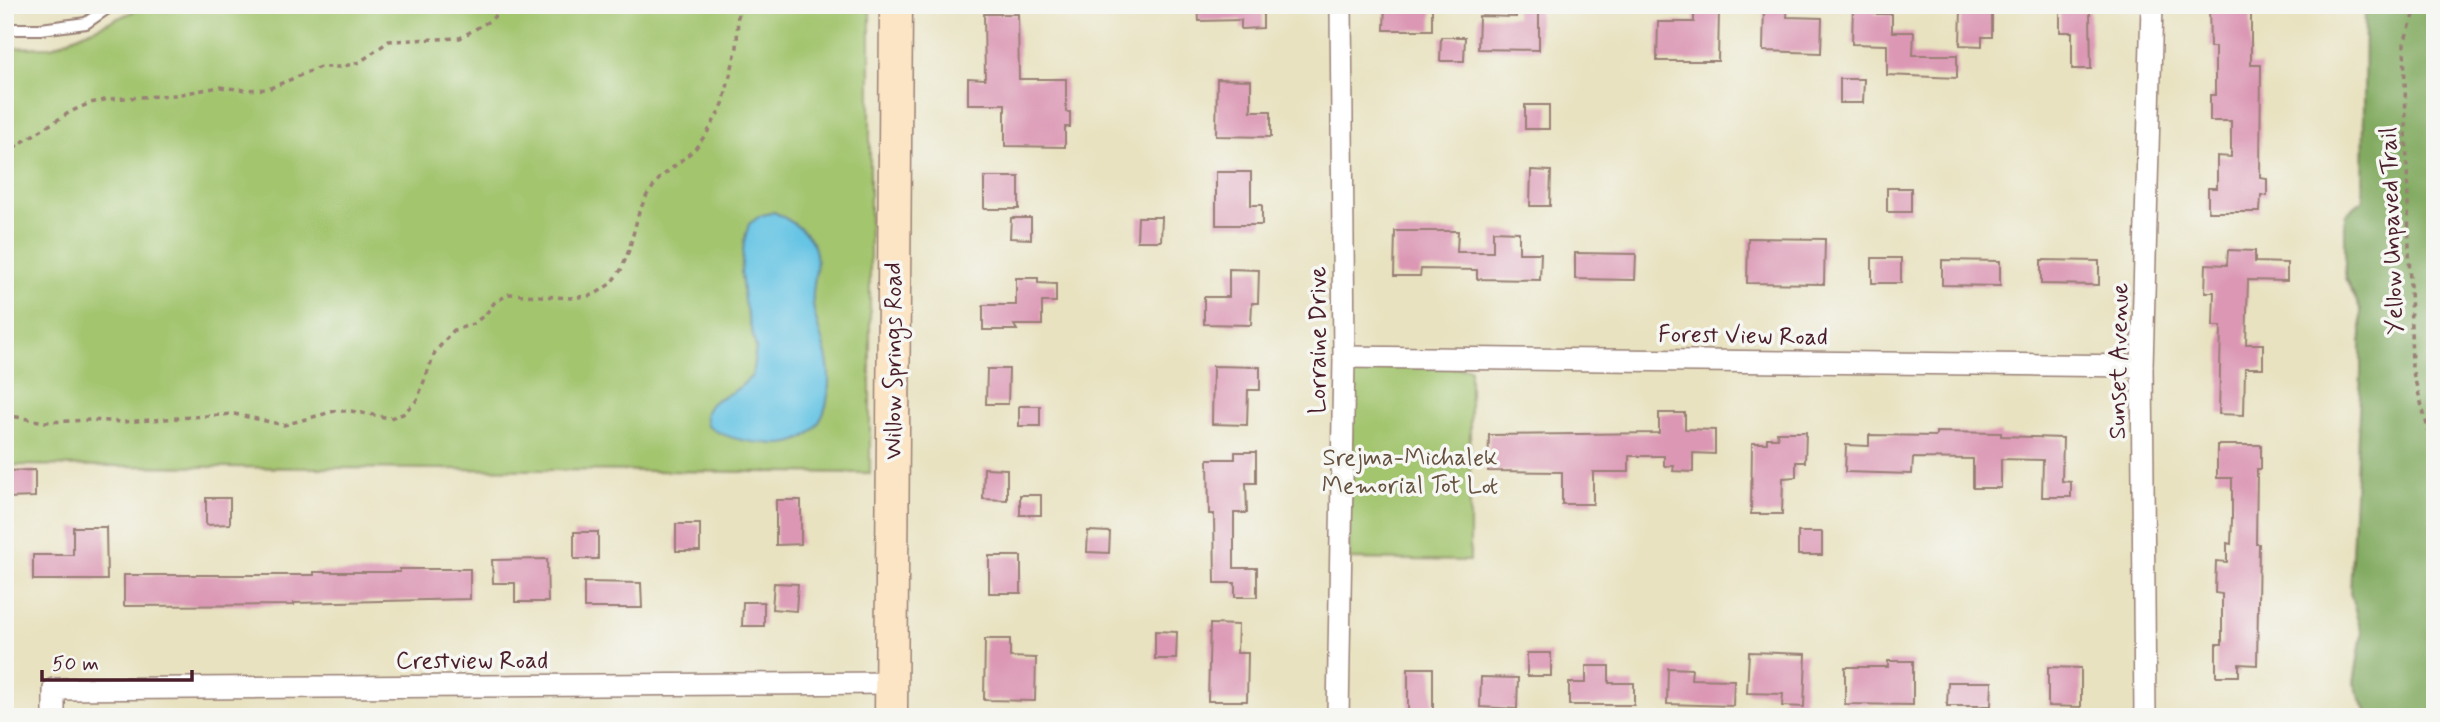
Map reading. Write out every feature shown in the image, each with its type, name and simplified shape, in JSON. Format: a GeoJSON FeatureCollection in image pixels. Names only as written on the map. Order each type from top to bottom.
{"type":"FeatureCollection","features":[{"type":"Feature","properties":{"kind":"main road","name":"Willow Springs Road"},"geometry":{"type":"LineString","coordinates":[[891,717],[896,5]]}},
{"type":"Feature","properties":{"kind":"street","name":"Lorraine Drive"},"geometry":{"type":"LineString","coordinates":[[1338,717],[1344,356],[1341,5]]}},
{"type":"Feature","properties":{"kind":"street","name":"Sunset Avenue"},"geometry":{"type":"LineString","coordinates":[[2145,717],[2142,366],[2152,5]]}},
{"type":"Feature","properties":{"kind":"street","name":"Forest View Road"},"geometry":{"type":"LineString","coordinates":[[1344,356],[2142,366]]}},
{"type":"Feature","properties":{"kind":"street","name":"Crestview Road"},"geometry":{"type":"LineString","coordinates":[[54,717],[54,690],[891,683]]}},
{"type":"Feature","properties":{"kind":"lane"},"geometry":{"type":"LineString","coordinates":[[5,29],[41,29],[86,23],[104,7]]}},
{"type":"Feature","properties":{"kind":"path"},"geometry":{"type":"LineString","coordinates":[[5,153],[70,112],[90,103],[108,99],[176,95],[219,87],[268,89],[320,67],[341,67],[360,62],[389,41],[460,38],[481,27],[508,5]]}},
{"type":"Feature","properties":{"kind":"path"},"geometry":{"type":"LineString","coordinates":[[5,415],[45,422],[92,419],[123,422],[234,414],[284,425],[335,411],[390,418],[403,414],[417,400],[435,352],[454,330],[473,324],[486,314],[494,303],[509,294],[572,298],[594,295],[610,284],[621,270],[639,212],[648,195],[660,178],[695,149],[723,104],[737,47],[738,5]]}},
{"type":"Feature","properties":{"kind":"path","name":"Yellow Unpaved Trail"},"geometry":{"type":"LineString","coordinates":[[2418,5],[2404,42],[2412,369],[2435,455]]}},
{"type":"Feature","properties":{"kind":"green space"},"geometry":{"type":"Polygon","coordinates":[[[148,5],[870,5],[870,473],[5,465],[5,48],[52,47],[148,5]]]}},
{"type":"Feature","properties":{"kind":"green space"},"geometry":{"type":"Polygon","coordinates":[[[2365,5],[2435,5],[2435,717],[2375,717],[2366,711],[2354,683],[2362,634],[2350,593],[2361,373],[2361,310],[2345,278],[2345,215],[2363,200],[2365,5]]]}},
{"type":"Feature","properties":{"kind":"green space","name":"Srejma-Michalek Memorial Tot Lot"},"geometry":{"type":"Polygon","coordinates":[[[1359,368],[1470,368],[1470,561],[1349,559],[1351,377],[1359,368]]]}},
{"type":"Feature","properties":{"kind":"water"},"geometry":{"type":"Polygon","coordinates":[[[774,212],[802,230],[814,246],[817,260],[813,304],[829,377],[824,413],[812,432],[791,443],[778,444],[750,442],[723,435],[707,426],[705,415],[713,402],[737,389],[752,376],[756,348],[744,301],[741,273],[744,241],[749,224],[760,216],[774,212]]]}},
{"type":"Feature","properties":{"kind":"building"},"geometry":{"type":"Polygon","coordinates":[[[1198,5],[1263,5],[1263,28],[1241,29],[1241,20],[1199,21],[1198,5]]]}},
{"type":"Feature","properties":{"kind":"building"},"geometry":{"type":"Polygon","coordinates":[[[1385,5],[1432,5],[1432,30],[1384,30],[1385,5]]]}},
{"type":"Feature","properties":{"kind":"building"},"geometry":{"type":"Polygon","coordinates":[[[1516,5],[1539,5],[1539,50],[1478,49],[1479,16],[1516,17],[1516,5]]]}},
{"type":"Feature","properties":{"kind":"building"},"geometry":{"type":"Polygon","coordinates":[[[1764,5],[1788,5],[1787,17],[1822,18],[1821,53],[1763,51],[1764,5]]]}},
{"type":"Feature","properties":{"kind":"building"},"geometry":{"type":"Polygon","coordinates":[[[1853,5],[1875,5],[1875,14],[1892,14],[1892,32],[1914,32],[1913,55],[1957,55],[1957,78],[1887,75],[1887,45],[1852,44],[1853,5]]]}},
{"type":"Feature","properties":{"kind":"building"},"geometry":{"type":"Polygon","coordinates":[[[2209,5],[2251,5],[2251,65],[2261,65],[2260,178],[2267,179],[2267,196],[2261,195],[2260,212],[2208,212],[2208,188],[2217,188],[2217,156],[2231,157],[2231,121],[2210,121],[2210,95],[2215,95],[2215,47],[2210,47],[2209,5]]]}},
{"type":"Feature","properties":{"kind":"building"},"geometry":{"type":"Polygon","coordinates":[[[1961,9],[1992,9],[1992,37],[1982,37],[1982,46],[1960,45],[1961,9]]]}},
{"type":"Feature","properties":{"kind":"building"},"geometry":{"type":"Polygon","coordinates":[[[1694,10],[1719,10],[1718,61],[1657,61],[1658,22],[1694,22],[1694,10]]]}},
{"type":"Feature","properties":{"kind":"building"},"geometry":{"type":"Polygon","coordinates":[[[2090,11],[2091,69],[2072,69],[2072,32],[2060,32],[2060,12],[2090,11]]]}},
{"type":"Feature","properties":{"kind":"building"},"geometry":{"type":"Polygon","coordinates":[[[984,14],[1018,14],[1019,79],[1066,79],[1066,112],[1070,112],[1070,127],[1065,127],[1065,147],[1005,146],[1005,104],[968,104],[968,78],[985,79],[984,14]]]}},
{"type":"Feature","properties":{"kind":"building"},"geometry":{"type":"Polygon","coordinates":[[[1441,37],[1465,37],[1464,61],[1440,61],[1441,37]]]}},
{"type":"Feature","properties":{"kind":"building"},"geometry":{"type":"Polygon","coordinates":[[[1217,79],[1251,80],[1251,111],[1271,111],[1271,137],[1216,136],[1217,79]]]}},
{"type":"Feature","properties":{"kind":"building"},"geometry":{"type":"Polygon","coordinates":[[[1840,79],[1864,79],[1863,103],[1840,103],[1840,79]]]}},
{"type":"Feature","properties":{"kind":"building"},"geometry":{"type":"Polygon","coordinates":[[[1525,105],[1549,105],[1549,129],[1525,129],[1525,105]]]}},
{"type":"Feature","properties":{"kind":"building"},"geometry":{"type":"Polygon","coordinates":[[[1531,170],[1551,171],[1550,206],[1530,206],[1531,170]]]}},
{"type":"Feature","properties":{"kind":"building"},"geometry":{"type":"Polygon","coordinates":[[[1216,172],[1251,172],[1251,205],[1262,205],[1262,225],[1216,225],[1216,172]]]}},
{"type":"Feature","properties":{"kind":"building"},"geometry":{"type":"Polygon","coordinates":[[[984,177],[1019,177],[1019,209],[984,209],[984,177]]]}},
{"type":"Feature","properties":{"kind":"building"},"geometry":{"type":"Polygon","coordinates":[[[1887,188],[1911,188],[1911,212],[1887,212],[1887,188]]]}},
{"type":"Feature","properties":{"kind":"building"},"geometry":{"type":"Polygon","coordinates":[[[1138,217],[1162,217],[1161,241],[1137,241],[1138,217]]]}},
{"type":"Feature","properties":{"kind":"building"},"geometry":{"type":"Polygon","coordinates":[[[1011,218],[1031,218],[1031,239],[1010,238],[1011,218]]]}},
{"type":"Feature","properties":{"kind":"building"},"geometry":{"type":"Polygon","coordinates":[[[1395,231],[1458,231],[1457,252],[1493,252],[1493,231],[1519,232],[1519,253],[1541,253],[1540,280],[1477,279],[1477,270],[1421,269],[1420,276],[1394,276],[1395,231]]]}},
{"type":"Feature","properties":{"kind":"building"},"geometry":{"type":"Polygon","coordinates":[[[1748,238],[1825,239],[1824,284],[1747,283],[1748,238]]]}},
{"type":"Feature","properties":{"kind":"building"},"geometry":{"type":"Polygon","coordinates":[[[2228,250],[2255,251],[2255,262],[2287,263],[2287,281],[2248,280],[2246,344],[2263,344],[2263,368],[2245,368],[2244,415],[2219,414],[2221,326],[2213,326],[2214,292],[2205,292],[2206,264],[2227,265],[2228,250]]]}},
{"type":"Feature","properties":{"kind":"building"},"geometry":{"type":"Polygon","coordinates":[[[1575,253],[1636,254],[1635,280],[1575,279],[1575,253]]]}},
{"type":"Feature","properties":{"kind":"building"},"geometry":{"type":"Polygon","coordinates":[[[1872,258],[1901,258],[1901,283],[1872,283],[1872,258]]]}},
{"type":"Feature","properties":{"kind":"building"},"geometry":{"type":"Polygon","coordinates":[[[1942,260],[2000,261],[2000,286],[1942,285],[1942,260]]]}},
{"type":"Feature","properties":{"kind":"building"},"geometry":{"type":"Polygon","coordinates":[[[2041,260],[2099,261],[2099,285],[2041,284],[2041,260]]]}},
{"type":"Feature","properties":{"kind":"building"},"geometry":{"type":"Polygon","coordinates":[[[1229,269],[1259,270],[1258,303],[1252,303],[1251,325],[1204,324],[1204,297],[1229,297],[1229,269]]]}},
{"type":"Feature","properties":{"kind":"building"},"geometry":{"type":"Polygon","coordinates":[[[1016,278],[1038,278],[1038,283],[1056,284],[1056,302],[1042,302],[1042,325],[1014,325],[1017,330],[983,330],[983,305],[1016,305],[1016,278]]]}},
{"type":"Feature","properties":{"kind":"building"},"geometry":{"type":"Polygon","coordinates":[[[1213,366],[1260,367],[1260,390],[1248,390],[1247,425],[1212,424],[1213,366]]]}},
{"type":"Feature","properties":{"kind":"building"},"geometry":{"type":"Polygon","coordinates":[[[987,369],[1009,369],[1008,404],[986,404],[987,369]]]}},
{"type":"Feature","properties":{"kind":"building"},"geometry":{"type":"Polygon","coordinates":[[[1019,406],[1040,406],[1040,426],[1019,426],[1019,406]]]}},
{"type":"Feature","properties":{"kind":"building"},"geometry":{"type":"Polygon","coordinates":[[[1659,413],[1685,413],[1685,429],[1715,430],[1715,454],[1693,453],[1693,472],[1673,471],[1674,466],[1664,466],[1664,456],[1629,456],[1629,472],[1593,472],[1593,504],[1562,504],[1562,472],[1488,471],[1489,435],[1659,433],[1659,413]]]}},
{"type":"Feature","properties":{"kind":"building"},"geometry":{"type":"Polygon","coordinates":[[[1777,432],[1806,432],[1805,462],[1796,462],[1796,477],[1783,478],[1782,514],[1751,514],[1752,443],[1767,443],[1767,438],[1778,438],[1777,432]]]}},
{"type":"Feature","properties":{"kind":"building"},"geometry":{"type":"Polygon","coordinates":[[[1936,432],[2063,438],[2062,481],[2071,482],[2071,497],[2042,497],[2043,460],[2001,459],[2001,488],[1973,488],[1973,459],[1913,458],[1912,474],[1845,472],[1846,445],[1869,446],[1869,435],[1936,436],[1936,432]]]}},
{"type":"Feature","properties":{"kind":"building"},"geometry":{"type":"Polygon","coordinates":[[[2217,445],[2261,445],[2261,469],[2257,469],[2257,665],[2239,664],[2239,676],[2216,676],[2216,644],[2222,644],[2222,594],[2215,593],[2216,561],[2227,562],[2227,543],[2231,544],[2232,520],[2232,478],[2217,478],[2217,445]]]}},
{"type":"Feature","properties":{"kind":"building"},"geometry":{"type":"Polygon","coordinates":[[[1235,452],[1256,452],[1256,483],[1246,483],[1247,513],[1234,513],[1234,568],[1257,568],[1257,597],[1235,597],[1235,583],[1215,583],[1214,514],[1209,514],[1208,459],[1235,459],[1235,452]]]}},
{"type":"Feature","properties":{"kind":"building"},"geometry":{"type":"Polygon","coordinates":[[[984,468],[1007,469],[1007,500],[983,499],[984,468]]]}},
{"type":"Feature","properties":{"kind":"building"},"geometry":{"type":"Polygon","coordinates":[[[35,470],[35,497],[5,498],[5,471],[35,470]]]}},
{"type":"Feature","properties":{"kind":"building"},"geometry":{"type":"Polygon","coordinates":[[[1020,495],[1041,495],[1041,515],[1020,515],[1020,495]]]}},
{"type":"Feature","properties":{"kind":"building"},"geometry":{"type":"Polygon","coordinates":[[[206,498],[230,498],[230,524],[206,525],[206,498]]]}},
{"type":"Feature","properties":{"kind":"building"},"geometry":{"type":"Polygon","coordinates":[[[776,500],[801,500],[801,544],[776,545],[776,500]]]}},
{"type":"Feature","properties":{"kind":"building"},"geometry":{"type":"Polygon","coordinates":[[[676,524],[700,524],[700,551],[676,551],[676,524]]]}},
{"type":"Feature","properties":{"kind":"building"},"geometry":{"type":"Polygon","coordinates":[[[73,527],[106,527],[107,580],[33,580],[33,555],[73,555],[73,527]]]}},
{"type":"Feature","properties":{"kind":"building"},"geometry":{"type":"Polygon","coordinates":[[[1088,531],[1110,532],[1109,553],[1087,552],[1088,531]]]}},
{"type":"Feature","properties":{"kind":"building"},"geometry":{"type":"Polygon","coordinates":[[[574,532],[598,532],[598,559],[574,559],[574,532]]]}},
{"type":"Feature","properties":{"kind":"building"},"geometry":{"type":"Polygon","coordinates":[[[1798,532],[1822,532],[1822,555],[1798,555],[1798,532]]]}},
{"type":"Feature","properties":{"kind":"building"},"geometry":{"type":"Polygon","coordinates":[[[989,556],[1021,556],[1021,593],[989,593],[989,556]]]}},
{"type":"Feature","properties":{"kind":"building"},"geometry":{"type":"Polygon","coordinates":[[[547,559],[548,602],[515,602],[515,583],[493,583],[492,560],[547,559]]]}},
{"type":"Feature","properties":{"kind":"building"},"geometry":{"type":"Polygon","coordinates":[[[400,569],[470,569],[470,599],[294,605],[124,606],[124,575],[314,575],[314,572],[400,572],[400,569]]]}},
{"type":"Feature","properties":{"kind":"building"},"geometry":{"type":"Polygon","coordinates":[[[584,582],[641,583],[642,608],[584,608],[584,582]]]}},
{"type":"Feature","properties":{"kind":"building"},"geometry":{"type":"Polygon","coordinates":[[[774,583],[798,584],[796,611],[772,609],[774,583]]]}},
{"type":"Feature","properties":{"kind":"building"},"geometry":{"type":"Polygon","coordinates":[[[743,602],[764,602],[764,626],[742,626],[743,602]]]}},
{"type":"Feature","properties":{"kind":"building"},"geometry":{"type":"Polygon","coordinates":[[[1210,624],[1238,625],[1237,653],[1248,653],[1247,701],[1208,701],[1210,624]]]}},
{"type":"Feature","properties":{"kind":"building"},"geometry":{"type":"Polygon","coordinates":[[[1155,631],[1177,632],[1176,659],[1155,659],[1155,631]]]}},
{"type":"Feature","properties":{"kind":"building"},"geometry":{"type":"Polygon","coordinates":[[[985,639],[1010,639],[1010,657],[1036,658],[1035,701],[984,700],[985,639]]]}},
{"type":"Feature","properties":{"kind":"building"},"geometry":{"type":"Polygon","coordinates":[[[1749,652],[1806,654],[1804,707],[1782,706],[1783,694],[1747,693],[1749,652]]]}},
{"type":"Feature","properties":{"kind":"building"},"geometry":{"type":"Polygon","coordinates":[[[1527,653],[1551,653],[1551,676],[1527,676],[1527,653]]]}},
{"type":"Feature","properties":{"kind":"building"},"geometry":{"type":"Polygon","coordinates":[[[1888,661],[1913,661],[1913,705],[1845,704],[1845,667],[1888,667],[1888,661]]]}},
{"type":"Feature","properties":{"kind":"building"},"geometry":{"type":"Polygon","coordinates":[[[1586,666],[1609,666],[1609,683],[1634,683],[1634,705],[1569,705],[1569,683],[1586,683],[1586,666]]]}},
{"type":"Feature","properties":{"kind":"building"},"geometry":{"type":"Polygon","coordinates":[[[2048,667],[2081,668],[2081,707],[2048,706],[2048,667]]]}},
{"type":"Feature","properties":{"kind":"building"},"geometry":{"type":"Polygon","coordinates":[[[1408,668],[1433,668],[1433,717],[1408,717],[1408,668]]]}},
{"type":"Feature","properties":{"kind":"building"},"geometry":{"type":"Polygon","coordinates":[[[1668,668],[1692,669],[1691,679],[1734,680],[1733,706],[1667,704],[1668,668]]]}},
{"type":"Feature","properties":{"kind":"building"},"geometry":{"type":"Polygon","coordinates":[[[1481,677],[1518,678],[1517,709],[1480,707],[1481,677]]]}},
{"type":"Feature","properties":{"kind":"building"},"geometry":{"type":"Polygon","coordinates":[[[1948,682],[1992,682],[1991,706],[1947,706],[1948,682]]]}}]}
